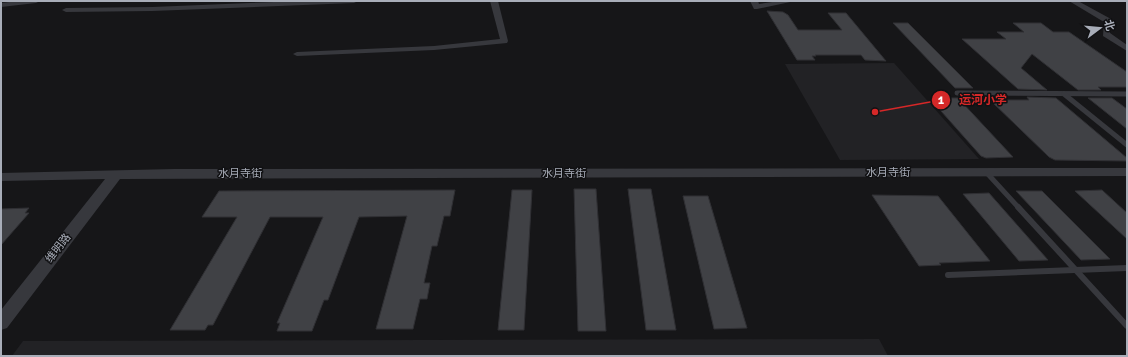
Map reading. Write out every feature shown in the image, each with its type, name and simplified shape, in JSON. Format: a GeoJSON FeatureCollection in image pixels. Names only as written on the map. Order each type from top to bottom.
{"type":"FeatureCollection","features":[{"type":"Feature","properties":{"kind":"street"},"geometry":{"type":"LineString","coordinates":[[1,5],[36,1]]}},
{"type":"Feature","properties":{"kind":"street"},"geometry":{"type":"LineString","coordinates":[[66,10],[152,9],[354,1]]}},
{"type":"Feature","properties":{"kind":"street"},"geometry":{"type":"LineString","coordinates":[[297,54],[434,48],[504,41],[494,1]]}},
{"type":"Feature","properties":{"kind":"street"},"geometry":{"type":"LineString","coordinates":[[754,1],[757,7],[791,1]]}},
{"type":"Feature","properties":{"kind":"street"},"geometry":{"type":"LineString","coordinates":[[1073,1],[1108,21],[1106,34],[1127,49]]}},
{"type":"Feature","properties":{"kind":"street","name":"水月寺街"},"geometry":{"type":"LineString","coordinates":[[1,177],[116,174],[1127,172]]}},
{"type":"Feature","properties":{"kind":"street","name":"维明路"},"geometry":{"type":"LineString","coordinates":[[1,323],[116,174]]}},
{"type":"Feature","properties":{"kind":"lane"},"geometry":{"type":"LineString","coordinates":[[957,93],[1127,94]]}},
{"type":"Feature","properties":{"kind":"lane"},"geometry":{"type":"LineString","coordinates":[[1064,94],[1127,145]]}},
{"type":"Feature","properties":{"kind":"lane"},"geometry":{"type":"LineString","coordinates":[[985,172],[1127,326]]}},
{"type":"Feature","properties":{"kind":"lane"},"geometry":{"type":"LineString","coordinates":[[948,275],[1127,268]]}},
{"type":"Feature","properties":{"kind":"shaded area"},"geometry":{"type":"Polygon","coordinates":[[[894,63],[979,159],[840,160],[785,64],[894,63]]]}},
{"type":"Feature","properties":{"kind":"shaded area"},"geometry":{"type":"Polygon","coordinates":[[[879,339],[888,356],[12,356],[23,341],[879,339]]]}},
{"type":"Feature","properties":{"kind":"building"},"geometry":{"type":"Polygon","coordinates":[[[767,11],[783,12],[788,15],[798,30],[842,30],[828,13],[846,13],[886,61],[865,60],[861,55],[815,55],[816,56],[812,56],[815,60],[797,60],[767,11]]]}},
{"type":"Feature","properties":{"kind":"building"},"geometry":{"type":"Polygon","coordinates":[[[893,23],[908,23],[973,88],[955,88],[893,23]]]}},
{"type":"Feature","properties":{"kind":"building"},"geometry":{"type":"Polygon","coordinates":[[[1013,23],[1041,23],[1053,32],[1069,32],[1127,72],[1127,87],[1098,87],[1101,90],[1078,90],[1032,54],[1021,68],[1047,90],[1018,89],[962,39],[1006,39],[997,32],[1024,32],[1013,23]]]}},
{"type":"Feature","properties":{"kind":"building"},"geometry":{"type":"Polygon","coordinates":[[[1027,97],[1056,98],[1127,158],[1127,161],[1055,160],[1049,157],[990,100],[1029,100],[1027,97]]]}},
{"type":"Feature","properties":{"kind":"building"},"geometry":{"type":"Polygon","coordinates":[[[934,98],[958,98],[1013,157],[986,158],[981,156],[933,102],[937,102],[934,98]]]}},
{"type":"Feature","properties":{"kind":"building"},"geometry":{"type":"Polygon","coordinates":[[[1088,98],[1112,98],[1127,109],[1127,129],[1088,98]]]}},
{"type":"Feature","properties":{"kind":"building"},"geometry":{"type":"Polygon","coordinates":[[[574,189],[596,189],[606,331],[578,331],[574,189]]]}},
{"type":"Feature","properties":{"kind":"building"},"geometry":{"type":"Polygon","coordinates":[[[628,189],[651,189],[676,330],[646,330],[628,189]]]}},
{"type":"Feature","properties":{"kind":"building"},"geometry":{"type":"Polygon","coordinates":[[[455,190],[450,216],[444,216],[437,246],[432,246],[424,283],[430,283],[427,299],[420,299],[413,329],[376,329],[407,216],[359,217],[328,300],[324,300],[312,331],[277,331],[280,323],[277,323],[323,217],[270,217],[213,325],[208,325],[205,330],[170,330],[237,217],[202,217],[219,191],[455,190]]]}},
{"type":"Feature","properties":{"kind":"building"},"geometry":{"type":"Polygon","coordinates":[[[512,190],[532,190],[524,330],[498,330],[512,190]]]}},
{"type":"Feature","properties":{"kind":"building"},"geometry":{"type":"Polygon","coordinates":[[[1102,190],[1127,213],[1127,239],[1075,191],[1102,190]]]}},
{"type":"Feature","properties":{"kind":"building"},"geometry":{"type":"Polygon","coordinates":[[[1016,191],[1042,191],[1110,259],[1081,260],[1016,191]]]}},
{"type":"Feature","properties":{"kind":"building"},"geometry":{"type":"Polygon","coordinates":[[[989,193],[1048,260],[1019,261],[963,194],[989,193]]]}},
{"type":"Feature","properties":{"kind":"building"},"geometry":{"type":"Polygon","coordinates":[[[872,195],[938,196],[990,261],[939,263],[941,265],[919,266],[872,195]]]}},
{"type":"Feature","properties":{"kind":"building"},"geometry":{"type":"Polygon","coordinates":[[[683,196],[708,196],[747,328],[714,329],[683,196]]]}},
{"type":"Feature","properties":{"kind":"building"},"geometry":{"type":"Polygon","coordinates":[[[29,208],[25,213],[29,213],[1,245],[1,209],[29,208]]]}},
{"type":"Feature","properties":{"kind":"place","name":"运河小学"},"geometry":{"type":"Point","coordinates":[875,112]}}]}
